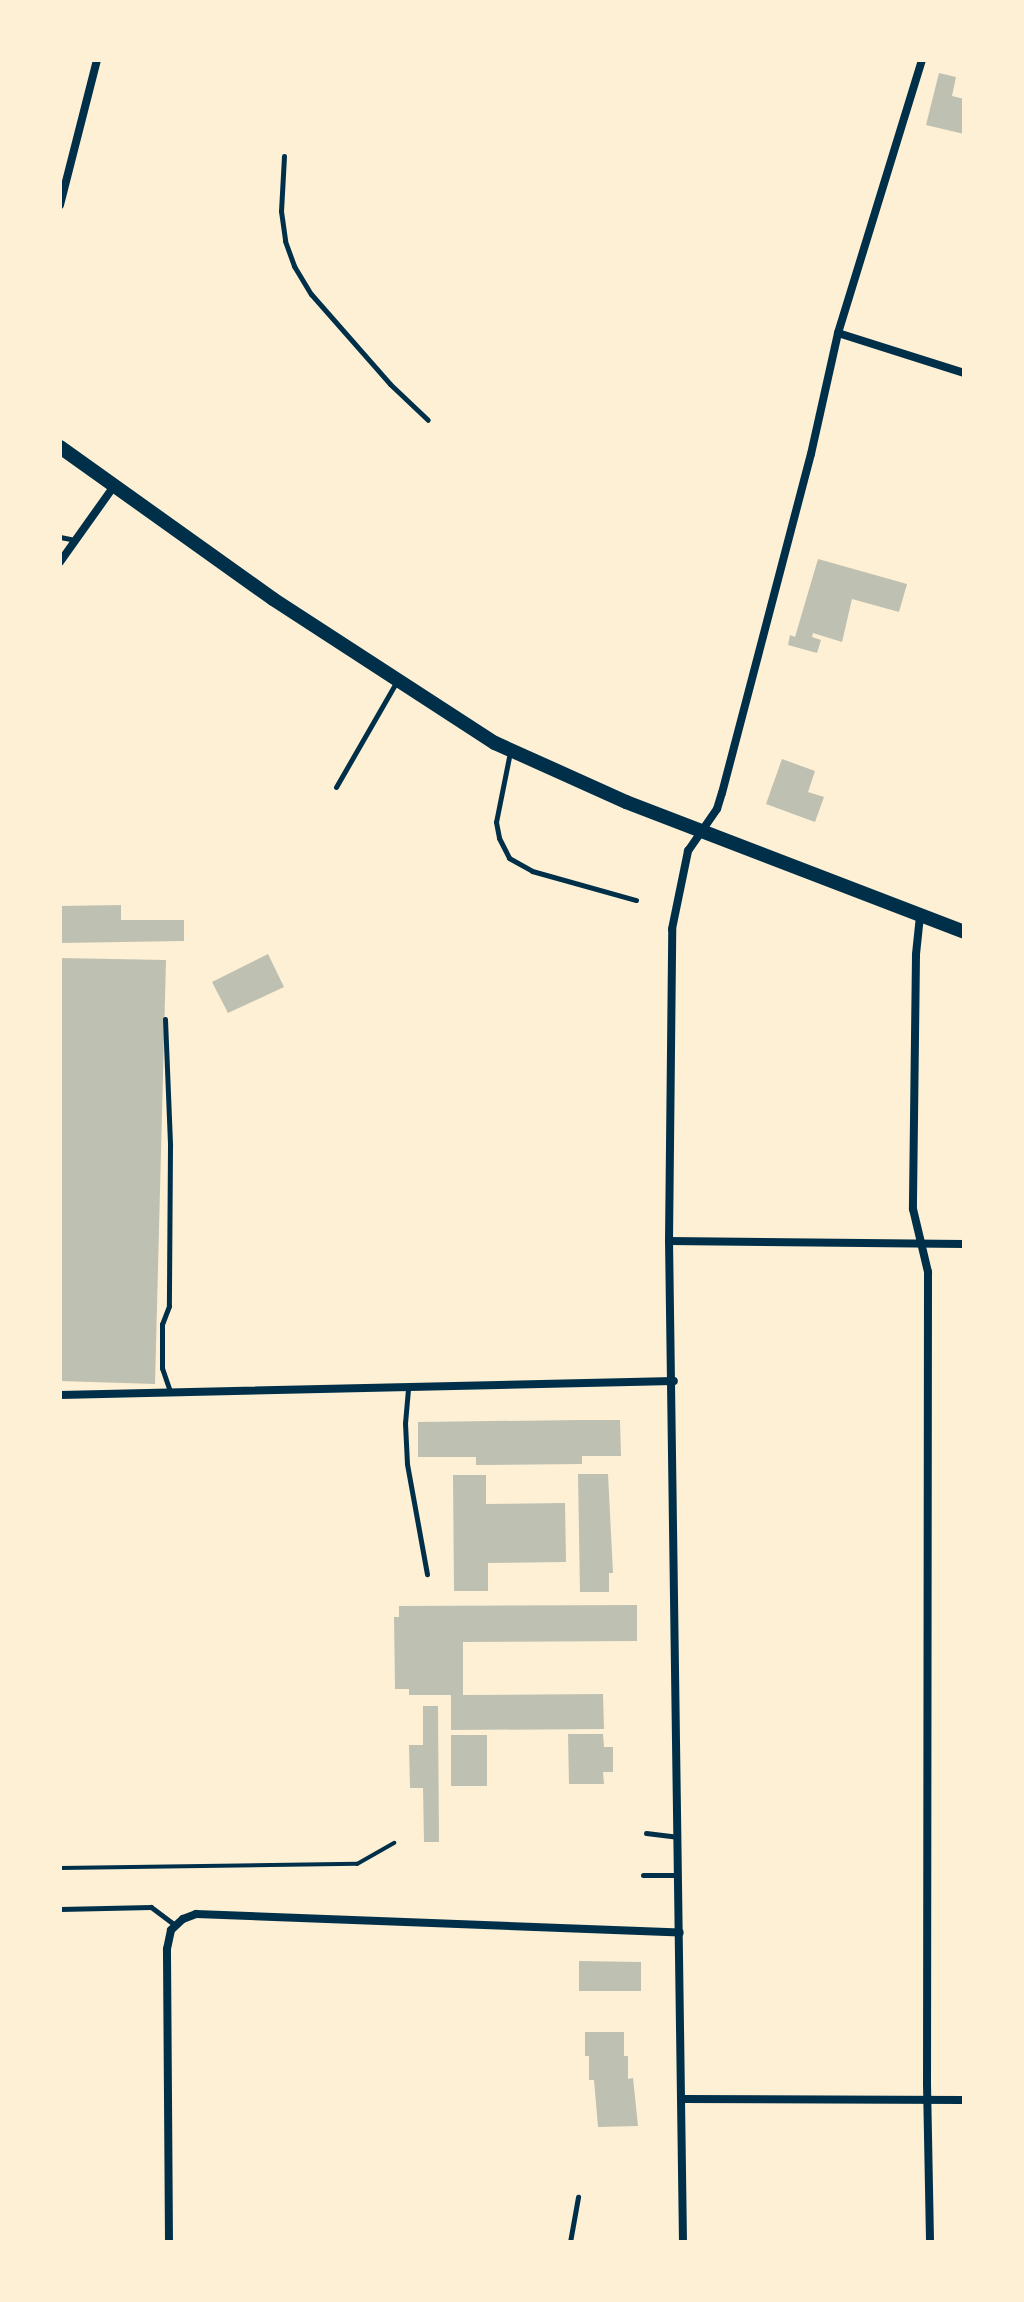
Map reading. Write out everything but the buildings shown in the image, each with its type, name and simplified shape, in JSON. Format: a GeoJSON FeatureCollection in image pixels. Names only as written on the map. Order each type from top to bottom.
{"type":"FeatureCollection","features":[{"type":"Feature","properties":{"kind":"main road"},"geometry":{"type":"LineString","coordinates":[[60,447],[273,599],[510,751],[702,832],[964,932]]}},
{"type":"Feature","properties":{"kind":"street"},"geometry":{"type":"LineString","coordinates":[[60,205],[97,60]]}},
{"type":"Feature","properties":{"kind":"street"},"geometry":{"type":"LineString","coordinates":[[683,2242],[674,1381],[669,1241],[671,948],[685,859],[717,809],[722,793],[811,454],[838,333],[922,60]]}},
{"type":"Feature","properties":{"kind":"street"},"geometry":{"type":"LineString","coordinates":[[838,333],[964,373]]}},
{"type":"Feature","properties":{"kind":"street"},"geometry":{"type":"LineString","coordinates":[[60,562],[114,486]]}},
{"type":"Feature","properties":{"kind":"street"},"geometry":{"type":"LineString","coordinates":[[920,916],[916,955],[913,1209],[928,1272],[930,2242]]}},
{"type":"Feature","properties":{"kind":"street"},"geometry":{"type":"LineString","coordinates":[[669,1241],[964,1244]]}},
{"type":"Feature","properties":{"kind":"street"},"geometry":{"type":"LineString","coordinates":[[60,1395],[674,1381]]}},
{"type":"Feature","properties":{"kind":"street"},"geometry":{"type":"LineString","coordinates":[[169,2242],[167,1949],[175,1925],[196,1914],[680,1933]]}},
{"type":"Feature","properties":{"kind":"street"},"geometry":{"type":"LineString","coordinates":[[682,2099],[964,2100]]}},
{"type":"Feature","properties":{"kind":"lane"},"geometry":{"type":"LineString","coordinates":[[284,156],[281,211],[294,266],[332,318],[428,420]]}},
{"type":"Feature","properties":{"kind":"lane"},"geometry":{"type":"LineString","coordinates":[[60,537],[76,540]]}},
{"type":"Feature","properties":{"kind":"lane"},"geometry":{"type":"LineString","coordinates":[[336,787],[397,680]]}},
{"type":"Feature","properties":{"kind":"lane"},"geometry":{"type":"LineString","coordinates":[[510,751],[496,822],[499,838],[509,858],[532,871],[636,900]]}},
{"type":"Feature","properties":{"kind":"lane"},"geometry":{"type":"LineString","coordinates":[[165,1019],[170,1146],[169,1306],[162,1324],[162,1368],[170,1391]]}},
{"type":"Feature","properties":{"kind":"lane"},"geometry":{"type":"LineString","coordinates":[[408,1389],[405,1423],[407,1464],[427,1574]]}},
{"type":"Feature","properties":{"kind":"lane"},"geometry":{"type":"LineString","coordinates":[[646,1833],[680,1837]]}},
{"type":"Feature","properties":{"kind":"lane"},"geometry":{"type":"LineString","coordinates":[[643,1875],[679,1875]]}},
{"type":"Feature","properties":{"kind":"lane"},"geometry":{"type":"LineString","coordinates":[[60,1909],[151,1907],[175,1925]]}},
{"type":"Feature","properties":{"kind":"lane"},"geometry":{"type":"LineString","coordinates":[[570,2242],[578,2197]]}},
{"type":"Feature","properties":{"kind":"path"},"geometry":{"type":"LineString","coordinates":[[60,1868],[357,1864],[394,1843]]}}]}
